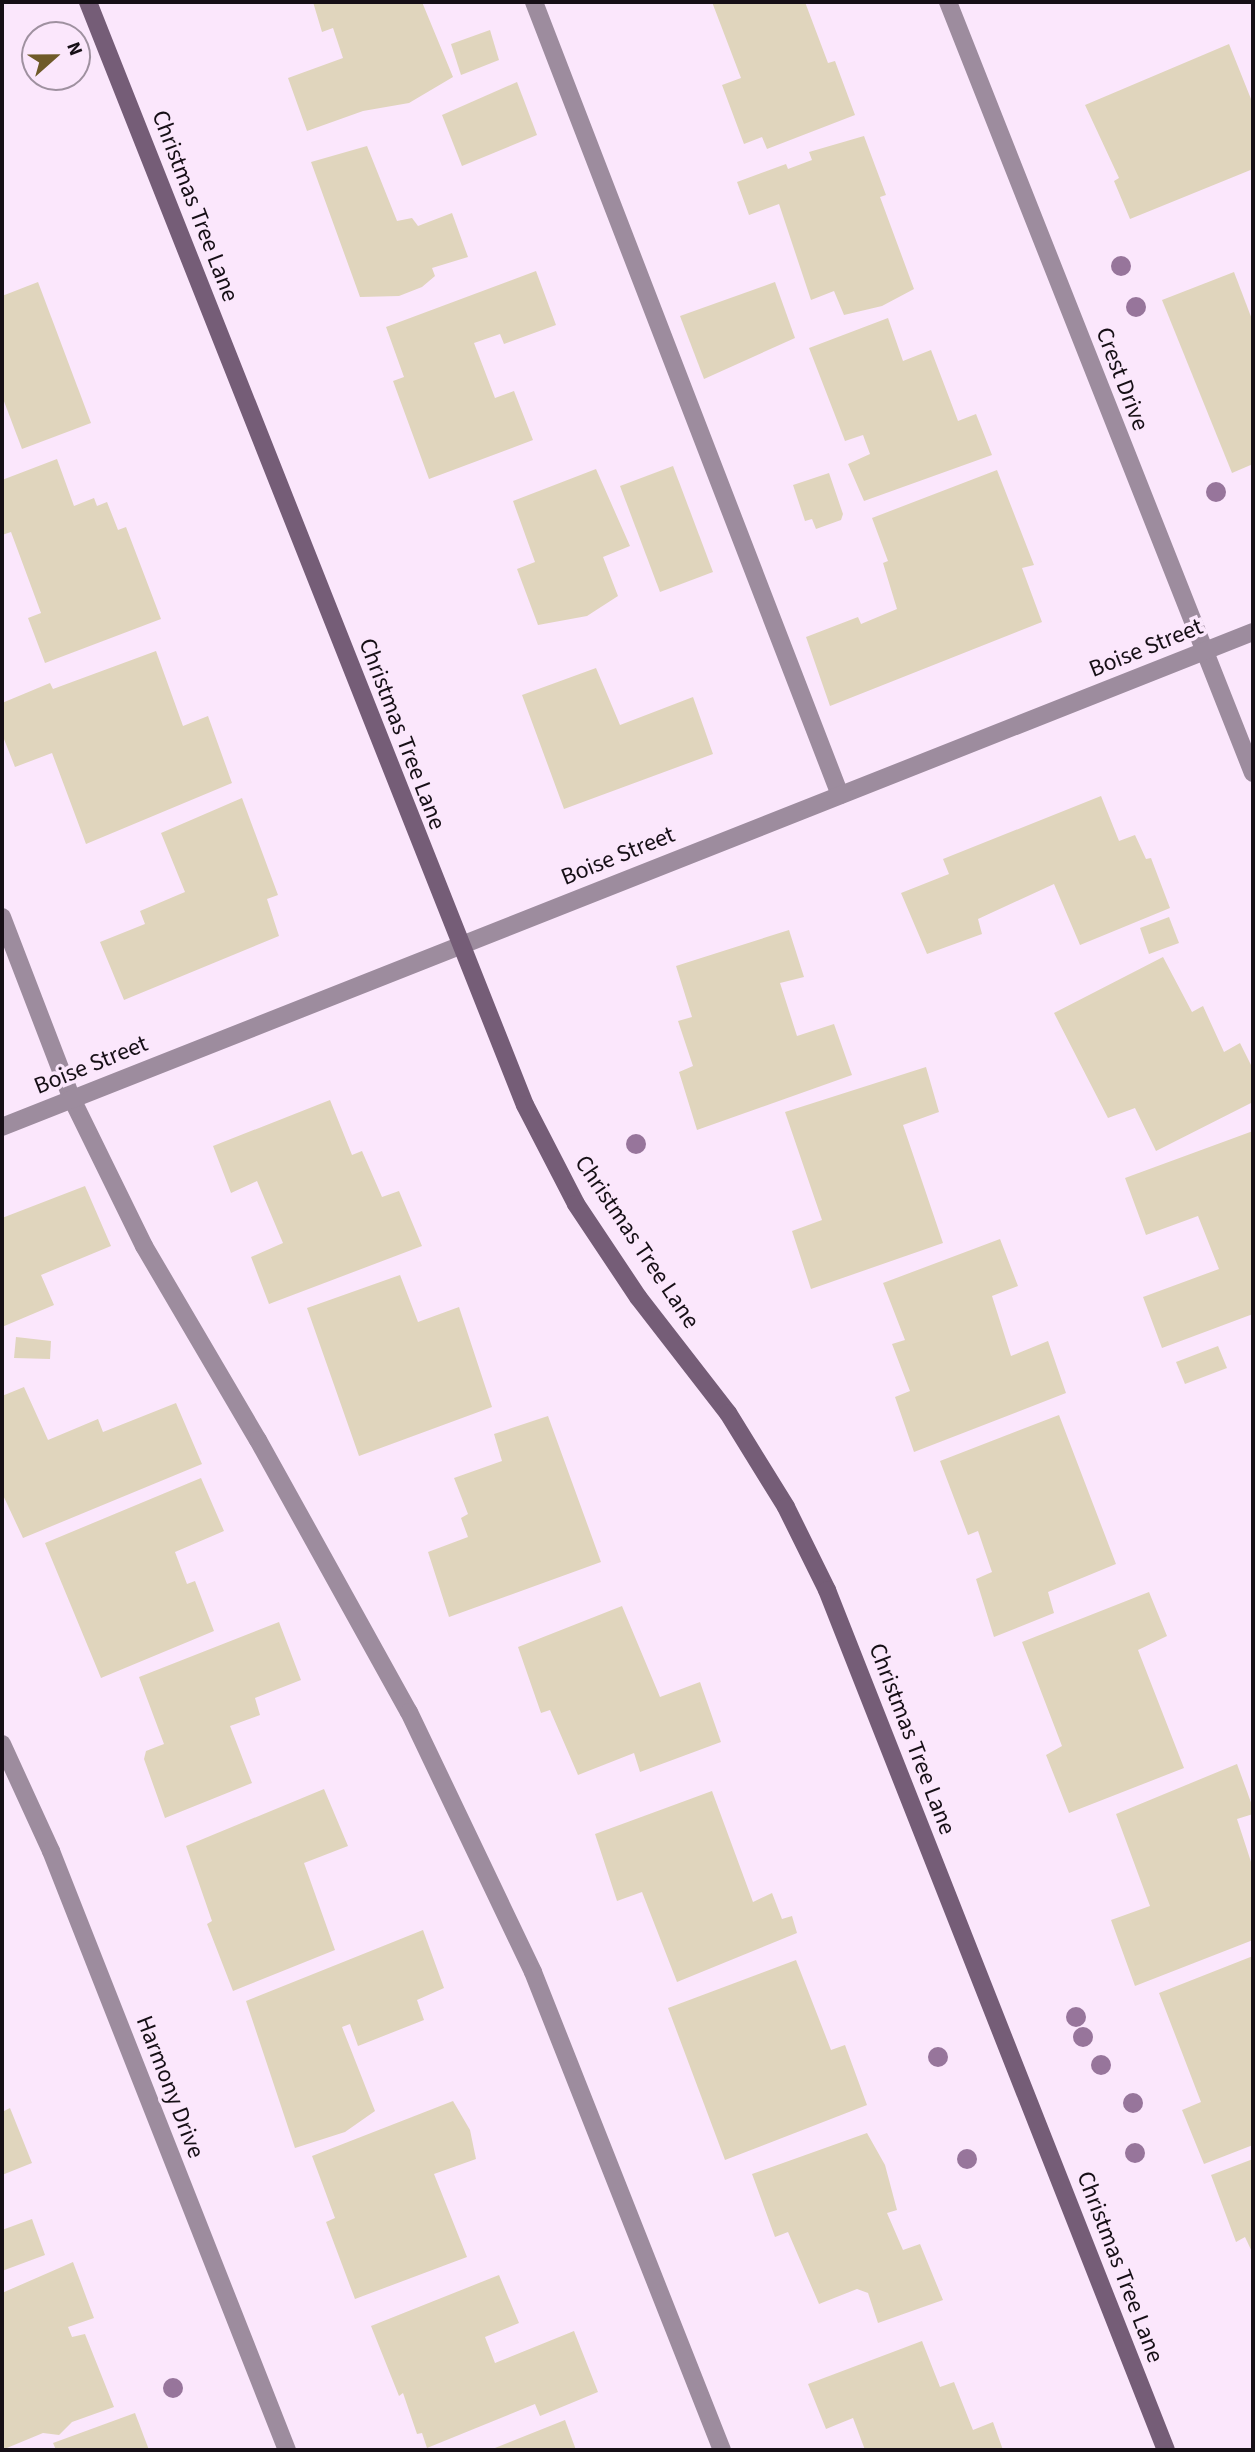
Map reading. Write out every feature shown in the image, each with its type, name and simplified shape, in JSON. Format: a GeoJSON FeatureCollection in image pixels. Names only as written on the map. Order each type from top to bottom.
{"type":"FeatureCollection","features":[{"type":"Feature","properties":{"kind":"street","name":"Christmas Tree Lane"},"geometry":{"type":"LineString","coordinates":[[88,2],[459,946],[525,1105],[576,1204],[638,1297],[728,1413],[786,1507],[827,1590],[1166,2450]]}},
{"type":"Feature","properties":{"kind":"street"},"geometry":{"type":"LineString","coordinates":[[534,2],[840,795]]}},
{"type":"Feature","properties":{"kind":"street","name":"Crest Drive"},"geometry":{"type":"LineString","coordinates":[[950,2],[1253,774]]}},
{"type":"Feature","properties":{"kind":"street","name":"Boise Street"},"geometry":{"type":"LineString","coordinates":[[2,1127],[1253,632]]}},
{"type":"Feature","properties":{"kind":"street"},"geometry":{"type":"LineString","coordinates":[[2,917],[72,1099],[144,1246],[258,1440],[409,1712],[533,1972],[723,2450]]}},
{"type":"Feature","properties":{"kind":"street","name":"Harmony Drive"},"geometry":{"type":"LineString","coordinates":[[2,1744],[51,1852],[286,2450]]}},
{"type":"Feature","properties":{"kind":"building"},"geometry":{"type":"Polygon","coordinates":[[[313,2],[422,2],[453,77],[409,103],[363,111],[307,131],[288,78],[343,58],[333,28],[322,32],[313,2]]]}},
{"type":"Feature","properties":{"kind":"building"},"geometry":{"type":"Polygon","coordinates":[[[712,2],[805,2],[828,63],[835,61],[855,115],[767,149],[762,137],[744,144],[722,85],[741,78],[712,2]]]}},
{"type":"Feature","properties":{"kind":"building"},"geometry":{"type":"Polygon","coordinates":[[[490,30],[499,60],[461,75],[451,44],[490,30]]]}},
{"type":"Feature","properties":{"kind":"building"},"geometry":{"type":"Polygon","coordinates":[[[1229,44],[1253,104],[1253,169],[1130,219],[1114,181],[1119,178],[1085,105],[1229,44]]]}},
{"type":"Feature","properties":{"kind":"building"},"geometry":{"type":"Polygon","coordinates":[[[517,82],[537,135],[462,166],[442,115],[517,82]]]}},
{"type":"Feature","properties":{"kind":"building"},"geometry":{"type":"Polygon","coordinates":[[[864,136],[886,195],[880,197],[914,289],[882,306],[844,315],[834,291],[811,300],[779,204],[749,215],[737,182],[786,164],[788,169],[812,160],[809,152],[864,136]]]}},
{"type":"Feature","properties":{"kind":"building"},"geometry":{"type":"Polygon","coordinates":[[[367,146],[397,221],[412,218],[418,226],[452,213],[468,257],[432,268],[435,276],[422,287],[399,296],[360,297],[311,162],[367,146]]]}},
{"type":"Feature","properties":{"kind":"building"},"geometry":{"type":"Polygon","coordinates":[[[536,271],[556,325],[504,344],[500,334],[474,343],[495,398],[514,391],[533,440],[429,479],[393,381],[404,377],[386,327],[536,271]]]}},
{"type":"Feature","properties":{"kind":"building"},"geometry":{"type":"Polygon","coordinates":[[[1234,272],[1253,322],[1253,464],[1232,473],[1162,300],[1234,272]]]}},
{"type":"Feature","properties":{"kind":"building"},"geometry":{"type":"Polygon","coordinates":[[[38,282],[91,423],[22,449],[2,396],[2,296],[38,282]]]}},
{"type":"Feature","properties":{"kind":"building"},"geometry":{"type":"Polygon","coordinates":[[[775,282],[795,338],[704,379],[680,316],[775,282]]]}},
{"type":"Feature","properties":{"kind":"building"},"geometry":{"type":"Polygon","coordinates":[[[888,318],[903,361],[931,350],[958,421],[976,414],[992,455],[864,501],[848,464],[870,454],[863,435],[845,441],[809,348],[888,318]]]}},
{"type":"Feature","properties":{"kind":"building"},"geometry":{"type":"Polygon","coordinates":[[[57,459],[74,506],[94,498],[97,506],[107,502],[118,530],[126,527],[161,619],[45,663],[28,618],[41,613],[11,532],[2,535],[2,480],[57,459]]]}},
{"type":"Feature","properties":{"kind":"building"},"geometry":{"type":"Polygon","coordinates":[[[673,466],[713,572],[660,592],[620,486],[673,466]]]}},
{"type":"Feature","properties":{"kind":"building"},"geometry":{"type":"Polygon","coordinates":[[[596,469],[630,546],[603,557],[618,596],[587,616],[538,625],[517,569],[535,562],[513,501],[596,469]]]}},
{"type":"Feature","properties":{"kind":"building"},"geometry":{"type":"Polygon","coordinates":[[[997,470],[1034,565],[1022,568],[1042,622],[830,706],[806,637],[858,617],[861,624],[897,609],[883,563],[888,561],[872,518],[997,470]]]}},
{"type":"Feature","properties":{"kind":"building"},"geometry":{"type":"Polygon","coordinates":[[[829,473],[843,514],[841,520],[816,529],[812,519],[805,521],[793,485],[829,473]]]}},
{"type":"Feature","properties":{"kind":"building"},"geometry":{"type":"Polygon","coordinates":[[[156,651],[183,726],[208,716],[232,783],[86,844],[52,753],[15,767],[2,734],[2,703],[50,683],[53,689],[156,651]]]}},
{"type":"Feature","properties":{"kind":"building"},"geometry":{"type":"Polygon","coordinates":[[[596,668],[620,725],[693,697],[713,754],[564,809],[522,695],[596,668]]]}},
{"type":"Feature","properties":{"kind":"building"},"geometry":{"type":"Polygon","coordinates":[[[1101,796],[1119,841],[1135,835],[1146,859],[1151,858],[1170,908],[1080,945],[1054,884],[978,919],[982,934],[927,954],[901,893],[949,874],[943,859],[1101,796]]]}},
{"type":"Feature","properties":{"kind":"building"},"geometry":{"type":"Polygon","coordinates":[[[242,798],[278,895],[267,899],[279,936],[124,1000],[100,942],[145,924],[140,911],[185,892],[161,833],[242,798]]]}},
{"type":"Feature","properties":{"kind":"building"},"geometry":{"type":"Polygon","coordinates":[[[1169,917],[1179,943],[1149,954],[1140,928],[1169,917]]]}},
{"type":"Feature","properties":{"kind":"building"},"geometry":{"type":"Polygon","coordinates":[[[789,930],[804,977],[780,983],[797,1036],[834,1024],[852,1075],[697,1130],[679,1072],[693,1066],[678,1021],[692,1017],[676,966],[789,930]]]}},
{"type":"Feature","properties":{"kind":"building"},"geometry":{"type":"Polygon","coordinates":[[[1163,957],[1192,1012],[1203,1006],[1224,1052],[1240,1043],[1253,1069],[1253,1102],[1156,1151],[1135,1108],[1108,1118],[1054,1013],[1163,957]]]}},
{"type":"Feature","properties":{"kind":"building"},"geometry":{"type":"Polygon","coordinates":[[[926,1067],[939,1112],[903,1125],[943,1243],[811,1289],[792,1231],[822,1220],[785,1112],[926,1067]]]}},
{"type":"Feature","properties":{"kind":"building"},"geometry":{"type":"Polygon","coordinates":[[[330,1100],[352,1155],[362,1151],[382,1197],[399,1191],[422,1246],[269,1304],[251,1257],[283,1243],[257,1181],[231,1193],[213,1146],[330,1100]]]}},
{"type":"Feature","properties":{"kind":"building"},"geometry":{"type":"Polygon","coordinates":[[[1253,1131],[1253,1314],[1162,1348],[1143,1297],[1219,1269],[1198,1216],[1146,1235],[1125,1178],[1253,1131]]]}},
{"type":"Feature","properties":{"kind":"building"},"geometry":{"type":"Polygon","coordinates":[[[85,1186],[111,1246],[41,1275],[54,1305],[2,1327],[2,1218],[85,1186]]]}},
{"type":"Feature","properties":{"kind":"building"},"geometry":{"type":"Polygon","coordinates":[[[1000,1239],[1018,1286],[992,1296],[1011,1356],[1048,1341],[1066,1393],[914,1452],[895,1397],[910,1391],[892,1344],[905,1340],[883,1283],[1000,1239]]]}},
{"type":"Feature","properties":{"kind":"building"},"geometry":{"type":"Polygon","coordinates":[[[400,1275],[418,1322],[459,1307],[492,1407],[359,1456],[307,1308],[400,1275]]]}},
{"type":"Feature","properties":{"kind":"building"},"geometry":{"type":"Polygon","coordinates":[[[16,1337],[51,1341],[50,1359],[14,1358],[16,1337]]]}},
{"type":"Feature","properties":{"kind":"building"},"geometry":{"type":"Polygon","coordinates":[[[1218,1346],[1227,1368],[1185,1384],[1176,1362],[1218,1346]]]}},
{"type":"Feature","properties":{"kind":"building"},"geometry":{"type":"Polygon","coordinates":[[[24,1387],[48,1440],[98,1419],[103,1432],[176,1403],[202,1464],[23,1538],[2,1493],[2,1396],[24,1387]]]}},
{"type":"Feature","properties":{"kind":"building"},"geometry":{"type":"Polygon","coordinates":[[[1059,1415],[1116,1564],[1048,1592],[1054,1613],[994,1637],[976,1579],[992,1572],[978,1531],[968,1535],[940,1461],[1059,1415]]]}},
{"type":"Feature","properties":{"kind":"building"},"geometry":{"type":"Polygon","coordinates":[[[548,1416],[601,1562],[449,1617],[428,1552],[468,1537],[461,1518],[468,1514],[454,1478],[502,1461],[494,1434],[548,1416]]]}},
{"type":"Feature","properties":{"kind":"building"},"geometry":{"type":"Polygon","coordinates":[[[201,1478],[224,1531],[175,1552],[187,1584],[195,1581],[214,1631],[101,1678],[45,1543],[201,1478]]]}},
{"type":"Feature","properties":{"kind":"building"},"geometry":{"type":"Polygon","coordinates":[[[1149,1592],[1167,1636],[1138,1650],[1184,1768],[1069,1813],[1046,1755],[1062,1746],[1022,1642],[1149,1592]]]}},
{"type":"Feature","properties":{"kind":"building"},"geometry":{"type":"Polygon","coordinates":[[[622,1606],[660,1697],[700,1682],[721,1742],[640,1772],[634,1753],[578,1775],[550,1710],[541,1713],[518,1647],[622,1606]]]}},
{"type":"Feature","properties":{"kind":"building"},"geometry":{"type":"Polygon","coordinates":[[[279,1622],[301,1680],[255,1698],[260,1715],[230,1726],[252,1783],[165,1818],[144,1759],[146,1751],[164,1744],[139,1677],[279,1622]]]}},
{"type":"Feature","properties":{"kind":"building"},"geometry":{"type":"Polygon","coordinates":[[[1237,1764],[1253,1808],[1253,1814],[1237,1819],[1253,1868],[1253,1940],[1135,1986],[1111,1920],[1150,1906],[1116,1814],[1237,1764]]]}},
{"type":"Feature","properties":{"kind":"building"},"geometry":{"type":"Polygon","coordinates":[[[324,1789],[348,1846],[304,1863],[335,1950],[233,1991],[207,1924],[212,1921],[186,1846],[324,1789]]]}},
{"type":"Feature","properties":{"kind":"building"},"geometry":{"type":"Polygon","coordinates":[[[712,1791],[753,1902],[772,1893],[782,1919],[792,1916],[797,1933],[677,1982],[642,1892],[617,1901],[595,1834],[712,1791]]]}},
{"type":"Feature","properties":{"kind":"building"},"geometry":{"type":"Polygon","coordinates":[[[423,1930],[444,1988],[417,2000],[424,2020],[358,2046],[350,2024],[342,2027],[375,2111],[345,2132],[295,2148],[246,2001],[423,1930]]]}},
{"type":"Feature","properties":{"kind":"building"},"geometry":{"type":"Polygon","coordinates":[[[1253,1956],[1253,2145],[1204,2164],[1182,2110],[1201,2102],[1159,1993],[1253,1956]]]}},
{"type":"Feature","properties":{"kind":"building"},"geometry":{"type":"Polygon","coordinates":[[[796,1960],[831,2050],[845,2045],[867,2105],[725,2160],[668,2008],[796,1960]]]}},
{"type":"Feature","properties":{"kind":"building"},"geometry":{"type":"Polygon","coordinates":[[[453,2101],[470,2130],[476,2159],[434,2174],[467,2257],[355,2299],[326,2222],[335,2218],[312,2156],[453,2101]]]}},
{"type":"Feature","properties":{"kind":"building"},"geometry":{"type":"Polygon","coordinates":[[[10,2108],[32,2163],[2,2175],[2,2112],[10,2108]]]}},
{"type":"Feature","properties":{"kind":"building"},"geometry":{"type":"Polygon","coordinates":[[[867,2133],[885,2165],[897,2210],[887,2213],[903,2250],[920,2244],[943,2300],[878,2323],[868,2293],[857,2289],[819,2304],[788,2232],[775,2237],[752,2174],[867,2133]]]}},
{"type":"Feature","properties":{"kind":"building"},"geometry":{"type":"Polygon","coordinates":[[[1253,2159],[1253,2254],[1245,2237],[1236,2242],[1211,2175],[1253,2159]]]}},
{"type":"Feature","properties":{"kind":"building"},"geometry":{"type":"Polygon","coordinates":[[[32,2219],[45,2255],[2,2271],[2,2230],[32,2219]]]}},
{"type":"Feature","properties":{"kind":"building"},"geometry":{"type":"Polygon","coordinates":[[[73,2262],[94,2318],[68,2327],[72,2337],[85,2334],[114,2407],[72,2422],[59,2435],[43,2433],[2,2450],[2,2293],[73,2262]]]}},
{"type":"Feature","properties":{"kind":"building"},"geometry":{"type":"Polygon","coordinates":[[[499,2275],[519,2323],[485,2337],[495,2363],[574,2331],[598,2392],[540,2416],[535,2404],[427,2448],[422,2433],[417,2434],[403,2393],[399,2396],[371,2326],[499,2275]]]}},
{"type":"Feature","properties":{"kind":"building"},"geometry":{"type":"Polygon","coordinates":[[[922,2341],[940,2387],[954,2382],[973,2430],[993,2422],[1003,2450],[865,2450],[853,2418],[826,2429],[808,2384],[922,2341]]]}},
{"type":"Feature","properties":{"kind":"building"},"geometry":{"type":"Polygon","coordinates":[[[135,2413],[149,2450],[56,2450],[53,2443],[135,2413]]]}},
{"type":"Feature","properties":{"kind":"building"},"geometry":{"type":"Polygon","coordinates":[[[565,2420],[576,2450],[490,2450],[565,2420]]]}}]}
